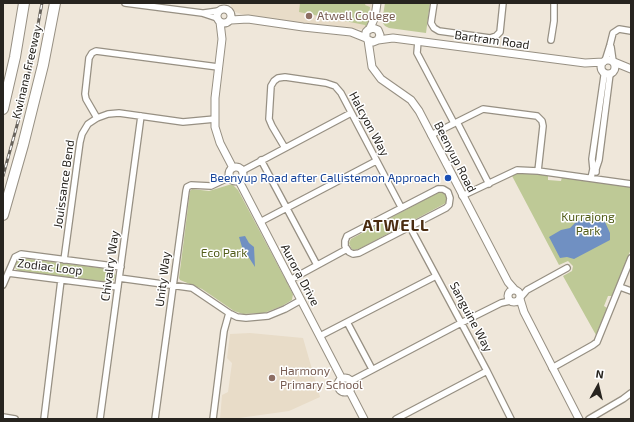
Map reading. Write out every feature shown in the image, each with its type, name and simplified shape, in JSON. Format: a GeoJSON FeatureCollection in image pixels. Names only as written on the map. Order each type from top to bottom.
{"type":"FeatureCollection","features":[{"type":"Feature","properties":{"kind":"highway","name":"Kwinana Freeway"},"geometry":{"type":"LineString","coordinates":[[3,109],[15,57],[24,3]]}},
{"type":"Feature","properties":{"kind":"highway","name":"Kwinana Freeway"},"geometry":{"type":"LineString","coordinates":[[3,216],[44,65],[54,3]]}},
{"type":"Feature","properties":{"kind":"street"},"geometry":{"type":"LineString","coordinates":[[125,3],[202,13],[224,13],[248,19],[303,27],[352,32],[376,28],[379,31]]}},
{"type":"Feature","properties":{"kind":"street"},"geometry":{"type":"LineString","coordinates":[[367,39],[366,35],[375,17],[377,3]]}},
{"type":"Feature","properties":{"kind":"street"},"geometry":{"type":"LineString","coordinates":[[434,3],[431,23],[439,32],[490,38],[496,36],[500,32],[503,3]]}},
{"type":"Feature","properties":{"kind":"street"},"geometry":{"type":"LineString","coordinates":[[551,40],[554,21],[554,3]]}},
{"type":"Feature","properties":{"kind":"street"},"geometry":{"type":"LineString","coordinates":[[224,13],[215,98],[215,119],[216,132],[220,143],[233,168]]}},
{"type":"Feature","properties":{"kind":"street"},"geometry":{"type":"LineString","coordinates":[[370,53],[380,38],[375,17]]}},
{"type":"Feature","properties":{"kind":"street"},"geometry":{"type":"LineString","coordinates":[[607,72],[601,66],[610,45],[613,32],[619,30],[631,31]]}},
{"type":"Feature","properties":{"kind":"street","name":"Bartram Road"},"geometry":{"type":"LineString","coordinates":[[379,31],[393,38]]}},
{"type":"Feature","properties":{"kind":"street"},"geometry":{"type":"LineString","coordinates":[[352,32],[370,42],[377,41]]}},
{"type":"Feature","properties":{"kind":"street","name":"Bartram Road"},"geometry":{"type":"LineString","coordinates":[[377,41],[393,38],[588,63],[604,61]]}},
{"type":"Feature","properties":{"kind":"street","name":"Beenyup Road"},"geometry":{"type":"LineString","coordinates":[[367,39],[372,67],[381,79],[410,100],[419,111],[579,419]]}},
{"type":"Feature","properties":{"kind":"street"},"geometry":{"type":"LineString","coordinates":[[418,41],[417,52],[489,184]]}},
{"type":"Feature","properties":{"kind":"street"},"geometry":{"type":"LineString","coordinates":[[607,72],[615,68],[610,45]]}},
{"type":"Feature","properties":{"kind":"street"},"geometry":{"type":"LineString","coordinates":[[215,119],[182,122],[119,113],[108,114],[97,118],[86,99],[85,94],[89,58],[96,51],[218,68]]}},
{"type":"Feature","properties":{"kind":"street"},"geometry":{"type":"LineString","coordinates":[[604,61],[608,60],[630,69]]}},
{"type":"Feature","properties":{"kind":"street","name":"Bartram Road"},"geometry":{"type":"LineString","coordinates":[[588,63],[607,72]]}},
{"type":"Feature","properties":{"kind":"street"},"geometry":{"type":"LineString","coordinates":[[607,72],[630,69]]}},
{"type":"Feature","properties":{"kind":"street"},"geometry":{"type":"LineString","coordinates":[[594,178],[599,160],[607,72]]}},
{"type":"Feature","properties":{"kind":"street","name":"Halcyon Way"},"geometry":{"type":"LineString","coordinates":[[285,148],[269,119],[271,86],[274,81],[278,78],[285,77],[326,83],[335,86],[341,93],[352,113],[401,207]]}},
{"type":"Feature","properties":{"kind":"street"},"geometry":{"type":"LineString","coordinates":[[431,135],[483,109],[537,116],[542,121],[543,126],[538,171]]}},
{"type":"Feature","properties":{"kind":"street"},"geometry":{"type":"LineString","coordinates":[[242,171],[352,113]]}},
{"type":"Feature","properties":{"kind":"street","name":"Chivalry Way"},"geometry":{"type":"LineString","coordinates":[[100,419],[141,116]]}},
{"type":"Feature","properties":{"kind":"street","name":"Jouissance Bend"},"geometry":{"type":"LineString","coordinates":[[64,260],[80,142],[82,134],[88,124],[97,118]]}},
{"type":"Feature","properties":{"kind":"street"},"geometry":{"type":"LineString","coordinates":[[261,160],[317,265]]}},
{"type":"Feature","properties":{"kind":"street"},"geometry":{"type":"LineString","coordinates":[[260,222],[376,161]]}},
{"type":"Feature","properties":{"kind":"street"},"geometry":{"type":"LineString","coordinates":[[233,168],[239,168],[242,171]]}},
{"type":"Feature","properties":{"kind":"street"},"geometry":{"type":"LineString","coordinates":[[233,168],[230,171],[230,177],[235,181],[239,181],[242,178],[242,171]]}},
{"type":"Feature","properties":{"kind":"street"},"geometry":{"type":"LineString","coordinates":[[462,196],[517,170],[538,171],[631,184]]}},
{"type":"Feature","properties":{"kind":"street","name":"Unity Way"},"geometry":{"type":"LineString","coordinates":[[155,419],[186,189],[192,185],[211,186],[230,177]]}},
{"type":"Feature","properties":{"kind":"street","name":"Aurora Drive"},"geometry":{"type":"LineString","coordinates":[[239,181],[342,379]]}},
{"type":"Feature","properties":{"kind":"street"},"geometry":{"type":"LineString","coordinates":[[438,189],[443,189],[448,192],[450,198],[450,204],[446,208],[359,254],[349,252],[345,246],[347,236],[401,207],[438,189]]}},
{"type":"Feature","properties":{"kind":"street","name":"Sanguine Way"},"geometry":{"type":"LineString","coordinates":[[410,227],[462,323],[510,419]]}},
{"type":"Feature","properties":{"kind":"street"},"geometry":{"type":"LineString","coordinates":[[290,280],[347,249]]}},
{"type":"Feature","properties":{"kind":"street","name":"Zodiac Loop"},"geometry":{"type":"LineString","coordinates":[[118,287],[8,273],[15,257],[19,255],[121,267]]}},
{"type":"Feature","properties":{"kind":"street"},"geometry":{"type":"LineString","coordinates":[[552,368],[597,342],[631,258]]}},
{"type":"Feature","properties":{"kind":"street"},"geometry":{"type":"LineString","coordinates":[[351,381],[567,268]]}},
{"type":"Feature","properties":{"kind":"street"},"geometry":{"type":"LineString","coordinates":[[3,285],[8,273]]}},
{"type":"Feature","properties":{"kind":"street"},"geometry":{"type":"LineString","coordinates":[[320,336],[436,276]]}},
{"type":"Feature","properties":{"kind":"street"},"geometry":{"type":"LineString","coordinates":[[119,278],[173,284],[192,288],[236,317],[246,318],[268,316],[301,300]]}},
{"type":"Feature","properties":{"kind":"street"},"geometry":{"type":"LineString","coordinates":[[44,419],[62,280]]}},
{"type":"Feature","properties":{"kind":"street"},"geometry":{"type":"LineString","coordinates":[[620,287],[631,291]]}},
{"type":"Feature","properties":{"kind":"street"},"geometry":{"type":"LineString","coordinates":[[213,419],[224,331],[229,313]]}},
{"type":"Feature","properties":{"kind":"street"},"geometry":{"type":"LineString","coordinates":[[346,322],[372,369]]}},
{"type":"Feature","properties":{"kind":"street"},"geometry":{"type":"LineString","coordinates":[[396,419],[487,371]]}},
{"type":"Feature","properties":{"kind":"street"},"geometry":{"type":"LineString","coordinates":[[349,390],[344,391],[339,388],[339,382],[342,379],[348,378],[351,381]]}},
{"type":"Feature","properties":{"kind":"street"},"geometry":{"type":"LineString","coordinates":[[349,390],[352,387],[351,381]]}},
{"type":"Feature","properties":{"kind":"street"},"geometry":{"type":"LineString","coordinates":[[349,390],[364,419]]}},
{"type":"Feature","properties":{"kind":"street"},"geometry":{"type":"LineString","coordinates":[[589,419],[631,393]]}},
{"type":"Feature","properties":{"kind":"street"},"geometry":{"type":"LineString","coordinates":[[3,418],[15,419]]}},
{"type":"Feature","properties":{"kind":"shaded area","name":"Atwell College"},"geometry":{"type":"Polygon","coordinates":[[[230,3],[373,3],[374,9],[371,20],[366,28],[361,29],[321,26],[248,16],[235,12],[230,3]]]}},
{"type":"Feature","properties":{"kind":"shaded area","name":"Harmony Primary School"},"geometry":{"type":"Polygon","coordinates":[[[250,333],[303,338],[320,397],[289,411],[232,419],[220,419],[222,395],[228,392],[232,363],[227,358],[230,334],[250,333]]]}},
{"type":"Feature","properties":{"kind":"green space"},"geometry":{"type":"Polygon","coordinates":[[[300,3],[366,3],[365,5],[370,7],[368,24],[365,27],[365,25],[299,12],[300,3]]]}},
{"type":"Feature","properties":{"kind":"green space"},"geometry":{"type":"Polygon","coordinates":[[[385,3],[430,3],[426,33],[389,28],[385,26],[382,22],[385,3]]]}},
{"type":"Feature","properties":{"kind":"green space","name":"Kurrajong Park"},"geometry":{"type":"Polygon","coordinates":[[[520,172],[548,175],[548,180],[561,181],[562,177],[631,186],[631,249],[612,296],[608,296],[604,306],[607,308],[596,335],[563,276],[572,271],[573,266],[568,261],[559,265],[511,174],[520,172]]]}},
{"type":"Feature","properties":{"kind":"green space","name":"Eco Park"},"geometry":{"type":"Polygon","coordinates":[[[232,184],[238,190],[293,294],[292,300],[282,306],[264,313],[243,314],[234,311],[202,289],[180,280],[179,278],[190,191],[192,189],[209,191],[232,184]]]}},
{"type":"Feature","properties":{"kind":"green space"},"geometry":{"type":"Polygon","coordinates":[[[439,192],[445,194],[447,199],[446,203],[359,249],[353,250],[351,248],[349,243],[351,239],[439,192]]]}},
{"type":"Feature","properties":{"kind":"green space"},"geometry":{"type":"Polygon","coordinates":[[[20,258],[109,269],[113,271],[116,276],[113,281],[108,282],[19,271],[15,267],[20,258]]]}},
{"type":"Feature","properties":{"kind":"water"},"geometry":{"type":"Polygon","coordinates":[[[588,213],[605,222],[610,233],[610,240],[574,259],[567,257],[560,258],[549,237],[561,230],[570,228],[575,223],[587,216],[588,213]]]}},
{"type":"Feature","properties":{"kind":"water"},"geometry":{"type":"Polygon","coordinates":[[[245,236],[249,243],[254,247],[255,267],[242,247],[239,237],[245,236]]]}},
{"type":"Feature","properties":{"kind":"railway"},"geometry":{"type":"LineString","coordinates":[[3,176],[24,100],[42,3]]}},
{"type":"Feature","properties":{"kind":"place","name":"Atwell College"},"geometry":{"type":"Point","coordinates":[309,16]}},
{"type":"Feature","properties":{"kind":"place","name":"Beenyup Road after Callistemon Approach"},"geometry":{"type":"Point","coordinates":[448,178]}},
{"type":"Feature","properties":{"kind":"place","name":"Harmony Primary School"},"geometry":{"type":"Point","coordinates":[272,378]}},
{"type":"Feature","properties":{"kind":"district","name":"ATWELL"},"geometry":{"type":"Point","coordinates":[396,226]}}]}
